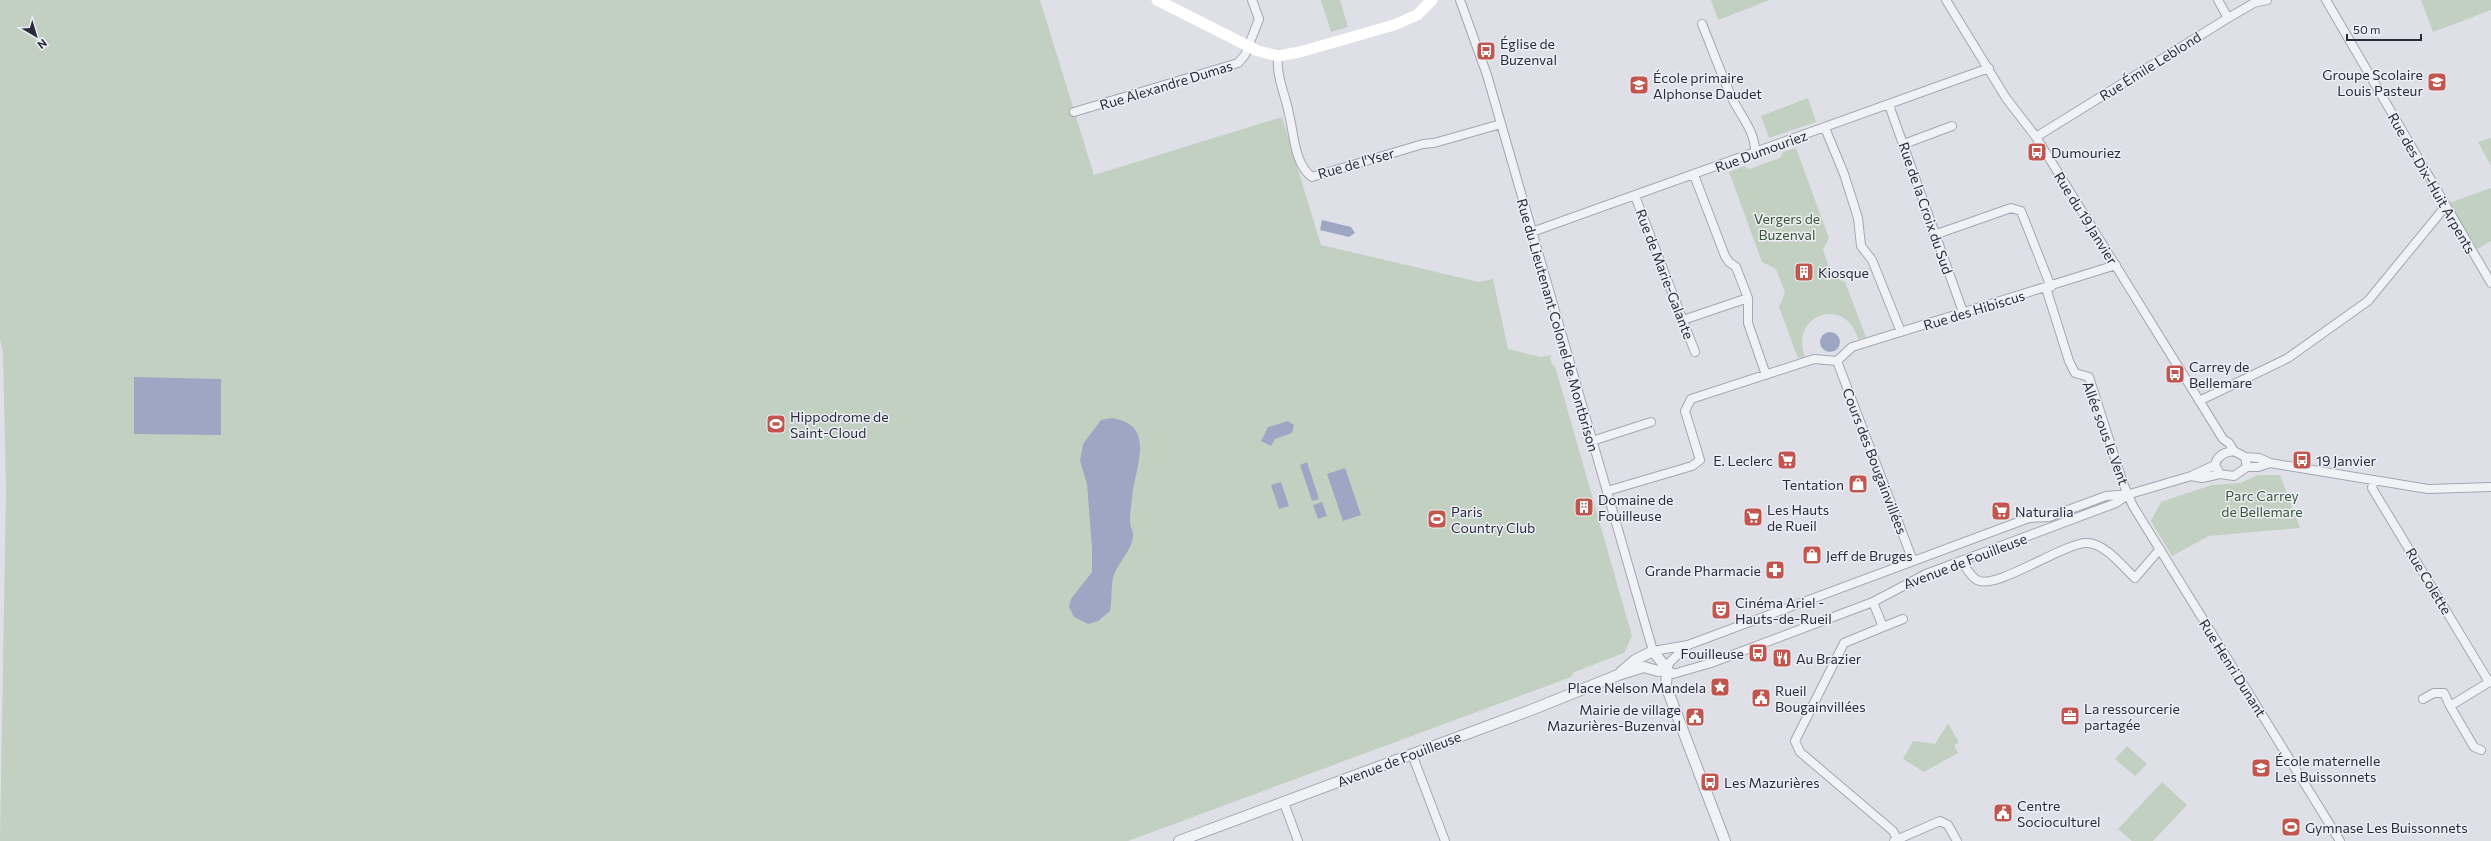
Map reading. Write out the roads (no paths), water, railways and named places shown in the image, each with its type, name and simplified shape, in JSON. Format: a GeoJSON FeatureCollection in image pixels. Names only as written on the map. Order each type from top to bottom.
{"type":"FeatureCollection","features":[{"type":"Feature","properties":{"kind":"main road"},"geometry":{"type":"LineString","coordinates":[[1157,0],[1249,47],[1264,53],[1278,56],[1300,52],[1394,25],[1417,15],[1432,0]]}},
{"type":"Feature","properties":{"kind":"street"},"geometry":{"type":"LineString","coordinates":[[1249,47],[1259,19],[1252,0]]}},
{"type":"Feature","properties":{"kind":"street","name":"Rue du Lieutenant Colonel de Montbrison"},"geometry":{"type":"LineString","coordinates":[[1460,0],[1487,75],[1652,651]]}},
{"type":"Feature","properties":{"kind":"street","name":"Rue du 19 Janvier"},"geometry":{"type":"LineString","coordinates":[[1946,0],[2006,98],[2036,137],[2223,439],[2229,443],[2234,451]]}},
{"type":"Feature","properties":{"kind":"street"},"geometry":{"type":"LineString","coordinates":[[2218,0],[2228,18]]}},
{"type":"Feature","properties":{"kind":"street","name":"Rue Émile Leblond"},"geometry":{"type":"LineString","coordinates":[[2036,137],[2228,18],[2254,3],[2267,0]]}},
{"type":"Feature","properties":{"kind":"street","name":"Rue des Dix-Huit Arpents"},"geometry":{"type":"LineString","coordinates":[[2326,0],[2445,207],[2491,283]]}},
{"type":"Feature","properties":{"kind":"street"},"geometry":{"type":"LineString","coordinates":[[1702,24],[1733,99],[1745,118],[1755,147],[1754,153]]}},
{"type":"Feature","properties":{"kind":"street","name":"Rue Alexandre Dumas"},"geometry":{"type":"LineString","coordinates":[[1074,112],[1238,64],[1249,47]]}},
{"type":"Feature","properties":{"kind":"street","name":"Rue de l'Yser"},"geometry":{"type":"LineString","coordinates":[[1278,56],[1278,76],[1289,115],[1290,128],[1304,168],[1312,176],[1423,144],[1434,143],[1500,124]]}},
{"type":"Feature","properties":{"kind":"street","name":"Rue Dumouriez"},"geometry":{"type":"LineString","coordinates":[[1532,232],[1989,68]]}},
{"type":"Feature","properties":{"kind":"street","name":"Rue de la Croix du Sud"},"geometry":{"type":"LineString","coordinates":[[1889,105],[1963,312]]}},
{"type":"Feature","properties":{"kind":"street"},"geometry":{"type":"LineString","coordinates":[[1904,144],[1952,126]]}},
{"type":"Feature","properties":{"kind":"street"},"geometry":{"type":"LineString","coordinates":[[1825,128],[1844,174],[1855,210],[1861,246],[1872,260],[1901,332]]}},
{"type":"Feature","properties":{"kind":"street"},"geometry":{"type":"LineString","coordinates":[[1694,175],[1725,256],[1729,262],[1736,267],[1748,298],[1748,323],[1766,375]]}},
{"type":"Feature","properties":{"kind":"street","name":"Rue de Marie-Galante"},"geometry":{"type":"LineString","coordinates":[[1635,196],[1695,352]]}},
{"type":"Feature","properties":{"kind":"street"},"geometry":{"type":"LineString","coordinates":[[2199,401],[2288,358],[2368,301],[2445,207]]}},
{"type":"Feature","properties":{"kind":"street"},"geometry":{"type":"LineString","coordinates":[[1934,234],[2011,208],[2021,211],[2048,288]]}},
{"type":"Feature","properties":{"kind":"street","name":"Rue des Hibiscus"},"geometry":{"type":"LineString","coordinates":[[1837,361],[1852,347],[1963,312],[2048,288],[2116,265]]}},
{"type":"Feature","properties":{"kind":"street","name":"Allée sous le Vent"},"geometry":{"type":"LineString","coordinates":[[2048,288],[2069,362],[2075,372],[2089,377],[2122,483],[2130,494]]}},
{"type":"Feature","properties":{"kind":"street"},"geometry":{"type":"LineString","coordinates":[[1683,320],[1748,298]]}},
{"type":"Feature","properties":{"kind":"street"},"geometry":{"type":"LineString","coordinates":[[1607,491],[1692,466],[1700,460],[1685,411],[1691,399],[1814,359],[1823,358],[1837,361]]}},
{"type":"Feature","properties":{"kind":"street","name":"Cours des Bougainvillées"},"geometry":{"type":"LineString","coordinates":[[1837,361],[1912,561]]}},
{"type":"Feature","properties":{"kind":"street"},"geometry":{"type":"LineString","coordinates":[[1592,441],[1651,422]]}},
{"type":"Feature","properties":{"kind":"street","name":"Rue du 19 Janvier"},"geometry":{"type":"LineString","coordinates":[[2223,439],[2224,453]]}},
{"type":"Feature","properties":{"kind":"street"},"geometry":{"type":"LineString","coordinates":[[2270,463],[2258,467],[2247,467],[2234,476],[2220,474],[2215,465],[2216,460],[2224,453],[2234,451],[2245,456],[2258,458],[2270,463],[2428,489],[2491,487]]}},
{"type":"Feature","properties":{"kind":"street"},"geometry":{"type":"LineString","coordinates":[[2245,456],[2247,467]]}},
{"type":"Feature","properties":{"kind":"street","name":"Avenue de Fouilleuse"},"geometry":{"type":"LineString","coordinates":[[1618,675],[1635,660],[1652,651],[1688,646],[2029,518],[2049,517],[2106,496],[2130,494],[2191,476],[2215,465]]}},
{"type":"Feature","properties":{"kind":"street","name":"Avenue de Fouilleuse"},"geometry":{"type":"LineString","coordinates":[[2191,476],[2202,478],[2220,474]]}},
{"type":"Feature","properties":{"kind":"street","name":"Rue Colette"},"geometry":{"type":"LineString","coordinates":[[2374,480],[2372,488],[2490,681]]}},
{"type":"Feature","properties":{"kind":"street","name":"Avenue de Fouilleuse"},"geometry":{"type":"LineString","coordinates":[[1667,669],[1673,674],[1711,663],[1872,602],[1926,574],[2116,503],[2130,494]]}},
{"type":"Feature","properties":{"kind":"street","name":"Rue Henri Dunant"},"geometry":{"type":"LineString","coordinates":[[2130,494],[2134,506],[2160,549],[2340,841]]}},
{"type":"Feature","properties":{"kind":"street"},"geometry":{"type":"LineString","coordinates":[[1961,562],[1978,580],[1986,582],[2014,573],[2039,561],[2087,542],[2099,546],[2135,578],[2160,549]]}},
{"type":"Feature","properties":{"kind":"street"},"geometry":{"type":"LineString","coordinates":[[1872,602],[1883,627]]}},
{"type":"Feature","properties":{"kind":"street"},"geometry":{"type":"LineString","coordinates":[[1903,619],[1844,643],[1795,741],[1800,752],[1893,831],[1895,840],[1940,821],[1948,825],[1957,841]]}},
{"type":"Feature","properties":{"kind":"street","name":"Avenue de Fouilleuse"},"geometry":{"type":"LineString","coordinates":[[1667,669],[1670,662],[1688,646]]}},
{"type":"Feature","properties":{"kind":"street"},"geometry":{"type":"LineString","coordinates":[[1644,667],[1652,651],[1667,669],[1666,686],[1725,841]]}},
{"type":"Feature","properties":{"kind":"street","name":"Avenue de Fouilleuse"},"geometry":{"type":"LineString","coordinates":[[1179,841],[1284,803],[1618,675],[1644,667],[1658,671],[1667,669]]}},
{"type":"Feature","properties":{"kind":"street"},"geometry":{"type":"LineString","coordinates":[[2450,706],[2490,681]]}},
{"type":"Feature","properties":{"kind":"street"},"geometry":{"type":"LineString","coordinates":[[2423,699],[2434,693],[2444,693],[2474,747],[2481,750]]}},
{"type":"Feature","properties":{"kind":"street"},"geometry":{"type":"LineString","coordinates":[[1412,754],[1445,841]]}},
{"type":"Feature","properties":{"kind":"street"},"geometry":{"type":"LineString","coordinates":[[1284,803],[1298,841]]}},
{"type":"Feature","properties":{"kind":"water"},"geometry":{"type":"Polygon","coordinates":[[[1322,220],[1351,227],[1355,233],[1349,237],[1320,230],[1322,220]]]}},
{"type":"Feature","properties":{"kind":"water"},"geometry":{"type":"Polygon","coordinates":[[[1830,332],[1837,335],[1840,342],[1837,349],[1830,352],[1823,349],[1820,342],[1823,335],[1830,332]]]}},
{"type":"Feature","properties":{"kind":"water"},"geometry":{"type":"Polygon","coordinates":[[[134,377],[221,379],[221,435],[134,434],[134,377]]]}},
{"type":"Feature","properties":{"kind":"water"},"geometry":{"type":"Polygon","coordinates":[[[1112,418],[1126,422],[1135,429],[1139,439],[1139,462],[1130,516],[1133,537],[1130,548],[1113,578],[1110,611],[1098,621],[1088,624],[1074,617],[1069,607],[1071,599],[1092,572],[1092,548],[1087,484],[1080,461],[1083,444],[1101,420],[1112,418]]]}},
{"type":"Feature","properties":{"kind":"water"},"geometry":{"type":"Polygon","coordinates":[[[1288,421],[1294,425],[1292,433],[1275,439],[1271,446],[1261,441],[1268,427],[1288,421]]]}},
{"type":"Feature","properties":{"kind":"water"},"geometry":{"type":"Polygon","coordinates":[[[1307,462],[1319,499],[1312,501],[1300,465],[1307,462]]]}},
{"type":"Feature","properties":{"kind":"water"},"geometry":{"type":"Polygon","coordinates":[[[1345,468],[1361,515],[1343,521],[1327,474],[1345,468]]]}},
{"type":"Feature","properties":{"kind":"water"},"geometry":{"type":"Polygon","coordinates":[[[1281,482],[1289,506],[1279,509],[1271,485],[1281,482]]]}},
{"type":"Feature","properties":{"kind":"water"},"geometry":{"type":"Polygon","coordinates":[[[1322,502],[1327,516],[1318,519],[1313,505],[1322,502]]]}},
{"type":"Feature","properties":{"kind":"place","name":"Église de Buzenval"},"geometry":{"type":"Point","coordinates":[1486,51]}},
{"type":"Feature","properties":{"kind":"place","name":"Groupe Scolaire Louis Pasteur"},"geometry":{"type":"Point","coordinates":[2437,82]}},
{"type":"Feature","properties":{"kind":"place","name":"École primaire Alphonse Daudet"},"geometry":{"type":"Point","coordinates":[1639,85]}},
{"type":"Feature","properties":{"kind":"place","name":"Dumouriez"},"geometry":{"type":"Point","coordinates":[2037,152]}},
{"type":"Feature","properties":{"kind":"place","name":"Kiosque"},"geometry":{"type":"Point","coordinates":[1804,272]}},
{"type":"Feature","properties":{"kind":"place","name":"Carrey de Bellemare"},"geometry":{"type":"Point","coordinates":[2175,374]}},
{"type":"Feature","properties":{"kind":"place","name":"Hippodrome de Saint-Cloud"},"geometry":{"type":"Point","coordinates":[776,424]}},
{"type":"Feature","properties":{"kind":"place","name":"E. Leclerc"},"geometry":{"type":"Point","coordinates":[1787,460]}},
{"type":"Feature","properties":{"kind":"place","name":"19 Janvier"},"geometry":{"type":"Point","coordinates":[2302,460]}},
{"type":"Feature","properties":{"kind":"place","name":"Tentation"},"geometry":{"type":"Point","coordinates":[1858,484]}},
{"type":"Feature","properties":{"kind":"place","name":"Domaine de Fouilleuse"},"geometry":{"type":"Point","coordinates":[1584,507]}},
{"type":"Feature","properties":{"kind":"place","name":"Naturalia"},"geometry":{"type":"Point","coordinates":[2001,511]}},
{"type":"Feature","properties":{"kind":"place","name":"Les Hauts de Rueil"},"geometry":{"type":"Point","coordinates":[1753,517]}},
{"type":"Feature","properties":{"kind":"place","name":"Paris Country Club"},"geometry":{"type":"Point","coordinates":[1437,519]}},
{"type":"Feature","properties":{"kind":"place","name":"Jeff de Bruges"},"geometry":{"type":"Point","coordinates":[1812,555]}},
{"type":"Feature","properties":{"kind":"place","name":"Grande Pharmacie"},"geometry":{"type":"Point","coordinates":[1775,570]}},
{"type":"Feature","properties":{"kind":"place","name":"Cinéma Ariel - Hauts-de-Rueil"},"geometry":{"type":"Point","coordinates":[1721,610]}},
{"type":"Feature","properties":{"kind":"place","name":"Fouilleuse"},"geometry":{"type":"Point","coordinates":[1758,653]}},
{"type":"Feature","properties":{"kind":"place","name":"Au Brazier"},"geometry":{"type":"Point","coordinates":[1782,658]}},
{"type":"Feature","properties":{"kind":"place","name":"Place Nelson Mandela"},"geometry":{"type":"Point","coordinates":[1720,687]}},
{"type":"Feature","properties":{"kind":"place","name":"Rueil Bougainvillées"},"geometry":{"type":"Point","coordinates":[1761,698]}},
{"type":"Feature","properties":{"kind":"place","name":"La ressourcerie partagée"},"geometry":{"type":"Point","coordinates":[2070,716]}},
{"type":"Feature","properties":{"kind":"place","name":"Mairie de village Mazurières-Buzenval"},"geometry":{"type":"Point","coordinates":[1695,717]}},
{"type":"Feature","properties":{"kind":"place","name":"École maternelle Les Buissonnets"},"geometry":{"type":"Point","coordinates":[2261,768]}},
{"type":"Feature","properties":{"kind":"place","name":"Les Mazurières"},"geometry":{"type":"Point","coordinates":[1710,782]}},
{"type":"Feature","properties":{"kind":"place","name":"Centre Socioculturel"},"geometry":{"type":"Point","coordinates":[2003,813]}},
{"type":"Feature","properties":{"kind":"place","name":"Gymnase Les Buissonnets"},"geometry":{"type":"Point","coordinates":[2291,827]}},
{"type":"Feature","properties":{"kind":"park label","name":"Vergers de Buzenval"},"geometry":{"type":"Point","coordinates":[1787,226]}},
{"type":"Feature","properties":{"kind":"park label","name":"Parc Carrey de Bellemare"},"geometry":{"type":"Point","coordinates":[2262,504]}}]}
